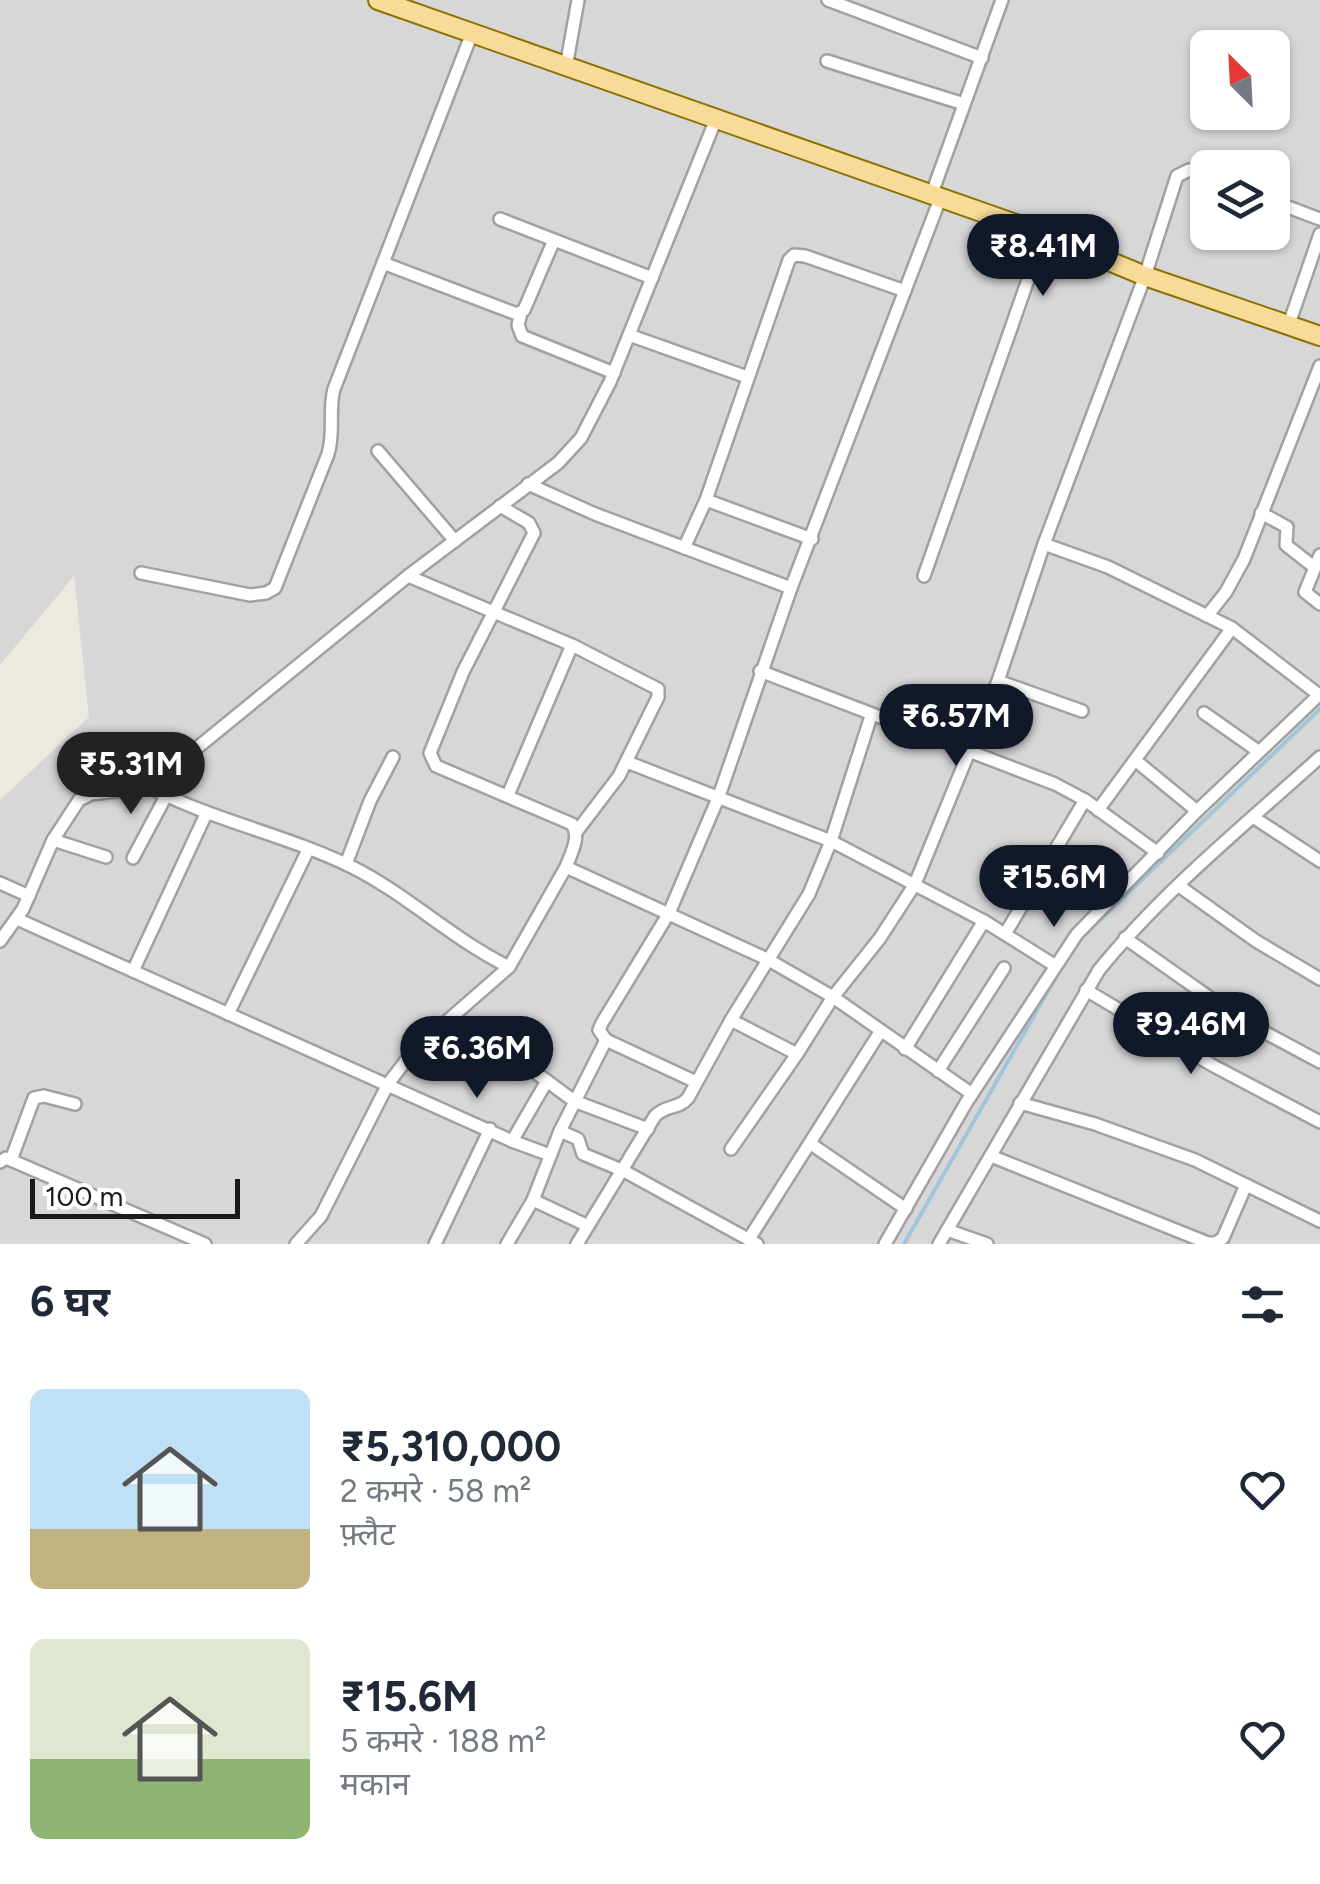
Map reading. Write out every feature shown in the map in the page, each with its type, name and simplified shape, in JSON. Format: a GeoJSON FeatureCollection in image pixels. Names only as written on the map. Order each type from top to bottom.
{"type":"FeatureCollection","features":[{"type":"Feature","properties":{"kind":"main road"},"geometry":{"type":"LineString","coordinates":[[378,0],[1044,234],[1145,276],[1320,336]]}},
{"type":"Feature","properties":{"kind":"street"},"geometry":{"type":"LineString","coordinates":[[566,67],[578,0]]}},
{"type":"Feature","properties":{"kind":"street"},"geometry":{"type":"LineString","coordinates":[[828,0],[982,58]]}},
{"type":"Feature","properties":{"kind":"street"},"geometry":{"type":"LineString","coordinates":[[696,1082],[606,1040],[599,1030],[669,913],[719,796],[760,671],[905,290],[964,104],[1002,0]]}},
{"type":"Feature","properties":{"kind":"street"},"geometry":{"type":"LineString","coordinates":[[141,573],[250,595],[266,593],[281,580],[332,440],[330,405],[334,390],[472,33]]}},
{"type":"Feature","properties":{"kind":"street"},"geometry":{"type":"LineString","coordinates":[[827,60],[964,104]]}},
{"type":"Feature","properties":{"kind":"street"},"geometry":{"type":"LineString","coordinates":[[0,941],[17,919],[54,840],[84,796],[150,788],[408,576],[558,463],[582,438],[614,372],[716,120]]}},
{"type":"Feature","properties":{"kind":"street"},"geometry":{"type":"LineString","coordinates":[[731,1149],[833,996],[880,938],[915,884],[998,681],[1044,544],[1145,276],[1176,176],[1190,170]]}},
{"type":"Feature","properties":{"kind":"street"},"geometry":{"type":"LineString","coordinates":[[1290,209],[1320,220]]}},
{"type":"Feature","properties":{"kind":"street"},"geometry":{"type":"LineString","coordinates":[[500,219],[652,278]]}},
{"type":"Feature","properties":{"kind":"street"},"geometry":{"type":"LineString","coordinates":[[924,576],[1044,234]]}},
{"type":"Feature","properties":{"kind":"street"},"geometry":{"type":"LineString","coordinates":[[1289,324],[1320,234]]}},
{"type":"Feature","properties":{"kind":"street"},"geometry":{"type":"LineString","coordinates":[[554,240],[521,312],[518,326],[522,336],[614,372]]}},
{"type":"Feature","properties":{"kind":"street"},"geometry":{"type":"LineString","coordinates":[[684,548],[706,500],[794,255],[905,290]]}},
{"type":"Feature","properties":{"kind":"street"},"geometry":{"type":"LineString","coordinates":[[383,263],[512,313],[521,312]]}},
{"type":"Feature","properties":{"kind":"street"},"geometry":{"type":"LineString","coordinates":[[629,335],[747,377]]}},
{"type":"Feature","properties":{"kind":"street"},"geometry":{"type":"LineString","coordinates":[[1208,616],[1226,592],[1262,513],[1320,366]]}},
{"type":"Feature","properties":{"kind":"street"},"geometry":{"type":"LineString","coordinates":[[378,451],[455,541]]}},
{"type":"Feature","properties":{"kind":"street"},"geometry":{"type":"LineString","coordinates":[[528,484],[791,588]]}},
{"type":"Feature","properties":{"kind":"street"},"geometry":{"type":"LineString","coordinates":[[706,500],[812,539]]}},
{"type":"Feature","properties":{"kind":"street"},"geometry":{"type":"LineString","coordinates":[[500,506],[532,525],[534,534],[491,612],[430,753],[436,766],[572,824],[577,831]]}},
{"type":"Feature","properties":{"kind":"street"},"geometry":{"type":"LineString","coordinates":[[1262,513],[1287,527],[1286,545],[1317,561],[1305,592],[1320,604]]}},
{"type":"Feature","properties":{"kind":"street"},"geometry":{"type":"LineString","coordinates":[[885,1244],[972,1094],[1077,934],[1319,694],[1232,628],[1108,567],[1044,544]]}},
{"type":"Feature","properties":{"kind":"street"},"geometry":{"type":"LineString","coordinates":[[296,1244],[321,1216],[388,1084],[414,1050],[509,967],[566,867],[577,831],[627,762],[658,698],[658,689],[572,646],[408,576]]}},
{"type":"Feature","properties":{"kind":"street"},"geometry":{"type":"LineString","coordinates":[[1098,810],[1232,628]]}},
{"type":"Feature","properties":{"kind":"street"},"geometry":{"type":"LineString","coordinates":[[508,795],[572,646]]}},
{"type":"Feature","properties":{"kind":"street"},"geometry":{"type":"LineString","coordinates":[[760,671],[871,716],[1023,770],[1085,800],[1158,853]]}},
{"type":"Feature","properties":{"kind":"street"},"geometry":{"type":"LineString","coordinates":[[998,681],[1082,711]]}},
{"type":"Feature","properties":{"kind":"street"},"geometry":{"type":"LineString","coordinates":[[1204,713],[1258,751]]}},
{"type":"Feature","properties":{"kind":"street"},"geometry":{"type":"LineString","coordinates":[[578,1244],[660,1111],[684,1104],[730,1020],[809,894],[831,841],[871,716]]}},
{"type":"Feature","properties":{"kind":"street"},"geometry":{"type":"LineString","coordinates":[[939,1244],[1086,990],[1125,938],[1320,756]]}},
{"type":"Feature","properties":{"kind":"street"},"geometry":{"type":"LineString","coordinates":[[346,864],[370,800],[393,757]]}},
{"type":"Feature","properties":{"kind":"street"},"geometry":{"type":"LineString","coordinates":[[1135,760],[1197,811]]}},
{"type":"Feature","properties":{"kind":"street"},"geometry":{"type":"LineString","coordinates":[[627,762],[831,841],[984,921],[1054,964]]}},
{"type":"Feature","properties":{"kind":"street"},"geometry":{"type":"LineString","coordinates":[[150,788],[206,814],[346,864],[393,890],[454,937],[509,967]]}},
{"type":"Feature","properties":{"kind":"street"},"geometry":{"type":"LineString","coordinates":[[132,858],[166,796]]}},
{"type":"Feature","properties":{"kind":"street"},"geometry":{"type":"LineString","coordinates":[[1005,934],[1085,800]]}},
{"type":"Feature","properties":{"kind":"street"},"geometry":{"type":"LineString","coordinates":[[133,971],[206,814]]}},
{"type":"Feature","properties":{"kind":"street"},"geometry":{"type":"LineString","coordinates":[[1254,817],[1320,861]]}},
{"type":"Feature","properties":{"kind":"street"},"geometry":{"type":"LineString","coordinates":[[54,840],[106,857]]}},
{"type":"Feature","properties":{"kind":"street"},"geometry":{"type":"LineString","coordinates":[[228,1014],[308,850]]}},
{"type":"Feature","properties":{"kind":"street"},"geometry":{"type":"LineString","coordinates":[[566,867],[767,959],[833,996],[972,1094]]}},
{"type":"Feature","properties":{"kind":"street"},"geometry":{"type":"LineString","coordinates":[[0,883],[29,896]]}},
{"type":"Feature","properties":{"kind":"street"},"geometry":{"type":"LineString","coordinates":[[1179,886],[1256,941],[1320,979]]}},
{"type":"Feature","properties":{"kind":"street"},"geometry":{"type":"LineString","coordinates":[[17,919],[550,1155]]}},
{"type":"Feature","properties":{"kind":"street"},"geometry":{"type":"LineString","coordinates":[[905,1049],[984,921]]}},
{"type":"Feature","properties":{"kind":"street"},"geometry":{"type":"LineString","coordinates":[[1125,938],[1224,1008],[1320,1062]]}},
{"type":"Feature","properties":{"kind":"street"},"geometry":{"type":"LineString","coordinates":[[938,1071],[1004,968]]}},
{"type":"Feature","properties":{"kind":"street"},"geometry":{"type":"LineString","coordinates":[[1086,990],[1212,1065],[1320,1122]]}},
{"type":"Feature","properties":{"kind":"street"},"geometry":{"type":"LineString","coordinates":[[730,1020],[796,1054]]}},
{"type":"Feature","properties":{"kind":"street"},"geometry":{"type":"LineString","coordinates":[[444,1024],[523,1063],[574,1101],[648,1128]]}},
{"type":"Feature","properties":{"kind":"street"},"geometry":{"type":"LineString","coordinates":[[560,1131],[580,1141],[582,1154],[624,1170],[753,1242],[880,1032]]}},
{"type":"Feature","properties":{"kind":"street"},"geometry":{"type":"LineString","coordinates":[[507,1244],[532,1200],[560,1131],[606,1040]]}},
{"type":"Feature","properties":{"kind":"street"},"geometry":{"type":"LineString","coordinates":[[512,1141],[548,1081]]}},
{"type":"Feature","properties":{"kind":"street"},"geometry":{"type":"LineString","coordinates":[[74,1104],[34,1098],[6,1161],[206,1244]]}},
{"type":"Feature","properties":{"kind":"street"},"geometry":{"type":"LineString","coordinates":[[1020,1104],[1143,1140],[1195,1160],[1320,1221]]}},
{"type":"Feature","properties":{"kind":"street"},"geometry":{"type":"LineString","coordinates":[[436,1244],[490,1129]]}},
{"type":"Feature","properties":{"kind":"street"},"geometry":{"type":"LineString","coordinates":[[811,1144],[906,1209]]}},
{"type":"Feature","properties":{"kind":"street"},"geometry":{"type":"LineString","coordinates":[[992,1156],[1216,1244],[1223,1238],[1246,1185]]}},
{"type":"Feature","properties":{"kind":"street"},"geometry":{"type":"LineString","coordinates":[[532,1200],[588,1226]]}},
{"type":"Feature","properties":{"kind":"street"},"geometry":{"type":"LineString","coordinates":[[947,1230],[988,1244]]}},
{"type":"Feature","properties":{"kind":"shaded area"},"geometry":{"type":"Polygon","coordinates":[[[0,0],[1320,0],[1320,1244],[0,1244],[0,800],[89,717],[74,576],[0,665],[0,0]]]}},
{"type":"Feature","properties":{"kind":"waterway"},"geometry":{"type":"LineString","coordinates":[[1078,941],[1320,709]]}},
{"type":"Feature","properties":{"kind":"waterway"},"geometry":{"type":"LineString","coordinates":[[904,1244],[1060,970]]}}]}
